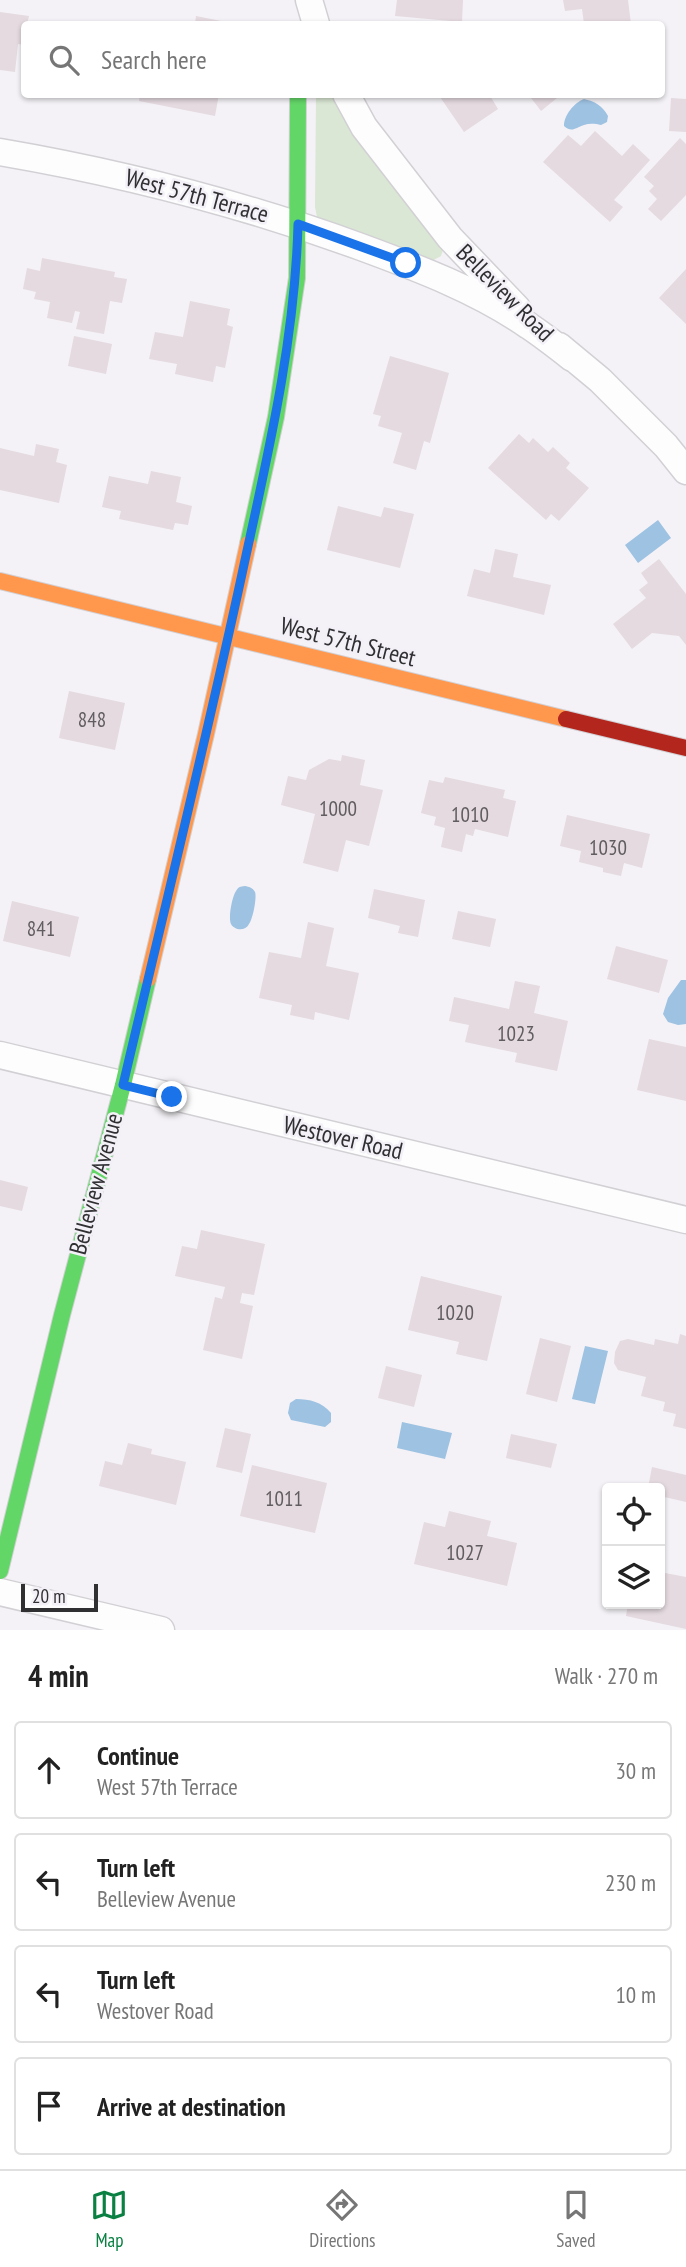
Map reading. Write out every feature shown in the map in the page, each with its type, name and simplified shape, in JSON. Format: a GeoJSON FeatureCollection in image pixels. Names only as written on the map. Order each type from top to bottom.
{"type":"FeatureCollection","features":[{"type":"Feature","properties":{"kind":"street"},"geometry":{"type":"LineString","coordinates":[[294,0],[297,21]]}},
{"type":"Feature","properties":{"kind":"street"},"geometry":{"type":"LineString","coordinates":[[309,0],[315,21]]}},
{"type":"Feature","properties":{"kind":"street","name":"Belleview Avenue"},"geometry":{"type":"LineString","coordinates":[[0,1571],[62,1315],[123,1085],[229,636],[276,418],[297,278],[298,98]]}},
{"type":"Feature","properties":{"kind":"street","name":"Belleview Road"},"geometry":{"type":"LineString","coordinates":[[348,98],[364,127],[450,238],[505,297],[600,380],[666,446],[686,471]]}},
{"type":"Feature","properties":{"kind":"street","name":"West 57th Terrace"},"geometry":{"type":"LineString","coordinates":[[0,152],[74,165],[192,192],[298,224],[406,263],[475,295],[528,325],[572,358]]}},
{"type":"Feature","properties":{"kind":"street","name":"West 57th Street"},"geometry":{"type":"LineString","coordinates":[[0,581],[686,748]]}},
{"type":"Feature","properties":{"kind":"street","name":"Westover Road"},"geometry":{"type":"LineString","coordinates":[[0,1055],[686,1220]]}},
{"type":"Feature","properties":{"kind":"street"},"geometry":{"type":"LineString","coordinates":[[0,1592],[161,1630]]}},
{"type":"Feature","properties":{"kind":"green space"},"geometry":{"type":"Polygon","coordinates":[[[316,98],[339,98],[371,158],[444,247],[441,256],[432,261],[317,217],[316,98]]]}},
{"type":"Feature","properties":{"kind":"water"},"geometry":{"type":"Polygon","coordinates":[[[584,99],[604,109],[608,116],[607,122],[567,128],[564,122],[570,110],[584,99]]]}},
{"type":"Feature","properties":{"kind":"water"},"geometry":{"type":"Polygon","coordinates":[[[658,520],[671,538],[638,563],[625,545],[658,520]]]}},
{"type":"Feature","properties":{"kind":"water"},"geometry":{"type":"Polygon","coordinates":[[[245,886],[255,892],[255,903],[249,924],[240,929],[231,924],[230,913],[236,891],[245,886]]]}},
{"type":"Feature","properties":{"kind":"water"},"geometry":{"type":"Polygon","coordinates":[[[681,980],[686,980],[686,1024],[678,1025],[668,1022],[663,1014],[668,998],[681,980]]]}},
{"type":"Feature","properties":{"kind":"water"},"geometry":{"type":"Polygon","coordinates":[[[585,1346],[608,1351],[595,1404],[572,1399],[585,1346]]]}},
{"type":"Feature","properties":{"kind":"water"},"geometry":{"type":"Polygon","coordinates":[[[296,1399],[324,1406],[331,1413],[331,1422],[325,1427],[291,1420],[288,1413],[290,1403],[296,1399]]]}},
{"type":"Feature","properties":{"kind":"water"},"geometry":{"type":"Polygon","coordinates":[[[402,1422],[452,1433],[445,1459],[397,1448],[402,1422]]]}},
{"type":"Feature","properties":{"kind":"building"},"geometry":{"type":"Polygon","coordinates":[[[397,0],[463,0],[462,21],[395,16],[397,0]]]}},
{"type":"Feature","properties":{"kind":"building"},"geometry":{"type":"Polygon","coordinates":[[[563,0],[628,0],[631,21],[584,21],[582,9],[565,11],[563,0]]]}},
{"type":"Feature","properties":{"kind":"building"},"geometry":{"type":"Polygon","coordinates":[[[0,12],[29,16],[28,21],[21,21],[21,44],[18,44],[15,72],[0,70],[0,12]]]}},
{"type":"Feature","properties":{"kind":"building"},"geometry":{"type":"Polygon","coordinates":[[[196,16],[221,21],[195,21],[196,16]]]}},
{"type":"Feature","properties":{"kind":"building"},"geometry":{"type":"Polygon","coordinates":[[[139,98],[218,98],[215,116],[139,101],[139,98]]]}},
{"type":"Feature","properties":{"kind":"building"},"geometry":{"type":"Polygon","coordinates":[[[441,98],[491,98],[498,109],[464,132],[441,98]]]}},
{"type":"Feature","properties":{"kind":"building"},"geometry":{"type":"Polygon","coordinates":[[[531,98],[557,98],[541,111],[531,98]]]}},
{"type":"Feature","properties":{"kind":"building"},"geometry":{"type":"Polygon","coordinates":[[[671,98],[686,99],[686,132],[669,131],[671,98]]]}},
{"type":"Feature","properties":{"kind":"building"},"geometry":{"type":"Polygon","coordinates":[[[595,131],[622,156],[633,144],[650,160],[614,200],[623,207],[610,222],[543,162],[568,135],[581,146],[595,131]]]}},
{"type":"Feature","properties":{"kind":"building"},"geometry":{"type":"Polygon","coordinates":[[[680,138],[686,144],[686,195],[661,221],[648,209],[657,199],[649,191],[654,186],[644,177],[680,138]]]}},
{"type":"Feature","properties":{"kind":"building"},"geometry":{"type":"Polygon","coordinates":[[[42,258],[115,272],[114,277],[127,279],[122,303],[110,301],[104,334],[76,329],[80,312],[75,311],[72,323],[47,318],[50,302],[34,299],[36,292],[23,289],[27,268],[40,271],[42,258]]]}},
{"type":"Feature","properties":{"kind":"building"},"geometry":{"type":"Polygon","coordinates":[[[686,269],[686,324],[659,298],[686,269]]]}},
{"type":"Feature","properties":{"kind":"building"},"geometry":{"type":"Polygon","coordinates":[[[190,301],[230,309],[227,325],[233,327],[225,368],[216,366],[213,382],[175,374],[177,364],[149,359],[155,332],[183,337],[190,301]]]}},
{"type":"Feature","properties":{"kind":"building"},"geometry":{"type":"Polygon","coordinates":[[[74,336],[112,344],[106,374],[68,366],[74,336]]]}},
{"type":"Feature","properties":{"kind":"building"},"geometry":{"type":"Polygon","coordinates":[[[390,356],[449,373],[430,443],[424,441],[416,470],[393,463],[402,433],[378,426],[381,416],[373,414],[390,356]]]}},
{"type":"Feature","properties":{"kind":"building"},"geometry":{"type":"Polygon","coordinates":[[[519,434],[529,443],[533,438],[548,452],[553,447],[570,463],[566,468],[589,488],[559,521],[551,514],[546,520],[488,468],[519,434]]]}},
{"type":"Feature","properties":{"kind":"building"},"geometry":{"type":"Polygon","coordinates":[[[36,444],[59,449],[56,462],[67,465],[59,503],[0,490],[0,448],[34,456],[36,444]]]}},
{"type":"Feature","properties":{"kind":"building"},"geometry":{"type":"Polygon","coordinates":[[[151,471],[181,477],[176,502],[192,506],[188,525],[175,523],[173,530],[119,519],[121,511],[102,507],[109,476],[148,484],[151,471]]]}},
{"type":"Feature","properties":{"kind":"building"},"geometry":{"type":"Polygon","coordinates":[[[338,506],[381,517],[384,507],[414,514],[400,568],[327,550],[338,506]]]}},
{"type":"Feature","properties":{"kind":"building"},"geometry":{"type":"Polygon","coordinates":[[[495,549],[518,554],[513,577],[551,585],[544,615],[467,596],[474,569],[490,573],[495,549]]]}},
{"type":"Feature","properties":{"kind":"building"},"geometry":{"type":"Polygon","coordinates":[[[659,559],[686,594],[686,645],[679,636],[652,633],[632,649],[613,624],[646,598],[639,590],[648,583],[641,573],[659,559]]]}},
{"type":"Feature","properties":{"kind":"building"},"geometry":{"type":"Polygon","coordinates":[[[69,691],[125,703],[115,750],[59,738],[69,691]]]}},
{"type":"Feature","properties":{"kind":"building"},"geometry":{"type":"Polygon","coordinates":[[[342,755],[365,760],[360,785],[383,790],[369,846],[346,840],[338,872],[303,863],[315,814],[281,805],[288,776],[306,780],[309,770],[329,759],[341,761],[342,755]]]}},
{"type":"Feature","properties":{"kind":"building"},"geometry":{"type":"Polygon","coordinates":[[[445,777],[505,790],[503,798],[516,801],[508,837],[475,829],[473,836],[466,834],[462,852],[441,847],[445,828],[434,825],[436,817],[421,813],[429,780],[443,783],[445,777]]]}},
{"type":"Feature","properties":{"kind":"building"},"geometry":{"type":"Polygon","coordinates":[[[567,815],[650,834],[642,868],[624,863],[621,876],[579,862],[581,851],[560,846],[567,815]]]}},
{"type":"Feature","properties":{"kind":"building"},"geometry":{"type":"Polygon","coordinates":[[[374,889],[425,900],[418,937],[398,933],[400,926],[368,918],[374,889]]]}},
{"type":"Feature","properties":{"kind":"building"},"geometry":{"type":"Polygon","coordinates":[[[12,901],[79,917],[70,957],[3,941],[12,901]]]}},
{"type":"Feature","properties":{"kind":"building"},"geometry":{"type":"Polygon","coordinates":[[[458,911],[496,919],[490,947],[452,939],[458,911]]]}},
{"type":"Feature","properties":{"kind":"building"},"geometry":{"type":"Polygon","coordinates":[[[308,922],[334,928],[326,966],[359,973],[349,1020],[315,1012],[314,1020],[290,1015],[292,1005],[259,998],[269,952],[301,958],[308,922]]]}},
{"type":"Feature","properties":{"kind":"building"},"geometry":{"type":"Polygon","coordinates":[[[616,946],[668,960],[659,993],[607,979],[616,946]]]}},
{"type":"Feature","properties":{"kind":"building"},"geometry":{"type":"Polygon","coordinates":[[[515,981],[540,986],[534,1013],[568,1021],[557,1071],[515,1062],[517,1053],[465,1042],[469,1025],[449,1021],[454,997],[509,1009],[515,981]]]}},
{"type":"Feature","properties":{"kind":"building"},"geometry":{"type":"Polygon","coordinates":[[[649,1039],[686,1047],[686,1101],[637,1090],[649,1039]]]}},
{"type":"Feature","properties":{"kind":"building"},"geometry":{"type":"Polygon","coordinates":[[[0,1180],[28,1187],[22,1211],[0,1206],[0,1180]]]}},
{"type":"Feature","properties":{"kind":"building"},"geometry":{"type":"Polygon","coordinates":[[[201,1230],[265,1244],[254,1295],[242,1293],[240,1303],[253,1306],[242,1359],[203,1350],[215,1297],[222,1299],[225,1287],[175,1276],[182,1246],[197,1249],[201,1230]]]}},
{"type":"Feature","properties":{"kind":"building"},"geometry":{"type":"Polygon","coordinates":[[[421,1276],[502,1296],[487,1361],[456,1354],[459,1342],[408,1330],[421,1276]]]}},
{"type":"Feature","properties":{"kind":"building"},"geometry":{"type":"Polygon","coordinates":[[[680,1334],[686,1336],[686,1429],[673,1426],[676,1414],[663,1411],[665,1402],[641,1396],[646,1377],[618,1370],[614,1363],[620,1341],[628,1339],[654,1345],[655,1339],[678,1344],[680,1334]]]}},
{"type":"Feature","properties":{"kind":"building"},"geometry":{"type":"Polygon","coordinates":[[[540,1338],[571,1346],[557,1402],[526,1394],[540,1338]]]}},
{"type":"Feature","properties":{"kind":"building"},"geometry":{"type":"Polygon","coordinates":[[[386,1366],[422,1375],[414,1407],[378,1398],[386,1366]]]}},
{"type":"Feature","properties":{"kind":"building"},"geometry":{"type":"Polygon","coordinates":[[[225,1428],[251,1434],[242,1473],[216,1467],[225,1428]]]}},
{"type":"Feature","properties":{"kind":"building"},"geometry":{"type":"Polygon","coordinates":[[[511,1434],[557,1444],[551,1468],[506,1458],[511,1434]]]}},
{"type":"Feature","properties":{"kind":"building"},"geometry":{"type":"Polygon","coordinates":[[[128,1443],[152,1449],[151,1454],[186,1462],[176,1505],[99,1486],[105,1461],[122,1465],[128,1443]]]}},
{"type":"Feature","properties":{"kind":"building"},"geometry":{"type":"Polygon","coordinates":[[[252,1465],[327,1483],[315,1533],[240,1516],[252,1465]]]}},
{"type":"Feature","properties":{"kind":"building"},"geometry":{"type":"Polygon","coordinates":[[[652,1467],[686,1475],[686,1502],[665,1497],[665,1483],[649,1483],[652,1467]]]}},
{"type":"Feature","properties":{"kind":"building"},"geometry":{"type":"Polygon","coordinates":[[[449,1511],[491,1521],[487,1536],[517,1543],[507,1586],[414,1564],[424,1522],[445,1527],[449,1511]]]}},
{"type":"Feature","properties":{"kind":"building"},"geometry":{"type":"Polygon","coordinates":[[[665,1573],[686,1577],[686,1629],[626,1616],[627,1609],[665,1609],[665,1573]]]}},
{"type":"Feature","properties":{"kind":"traffic: fast"},"geometry":{"type":"LineString","coordinates":[[248,544],[276,417],[297,278],[298,98]]}},
{"type":"Feature","properties":{"kind":"traffic: fast"},"geometry":{"type":"LineString","coordinates":[[0,1571],[148,979]]}},
{"type":"Feature","properties":{"kind":"traffic: slow"},"geometry":{"type":"LineString","coordinates":[[148,979],[248,544]]}},
{"type":"Feature","properties":{"kind":"traffic: slow"},"geometry":{"type":"LineString","coordinates":[[0,581],[566,719]]}},
{"type":"Feature","properties":{"kind":"traffic: jam"},"geometry":{"type":"LineString","coordinates":[[566,719],[686,748]]}},
{"type":"Feature","properties":{"kind":"route"},"geometry":{"type":"LineString","coordinates":[[172,1097],[123,1085],[229,636],[276,418],[297,278],[298,224],[406,263]]}}]}
